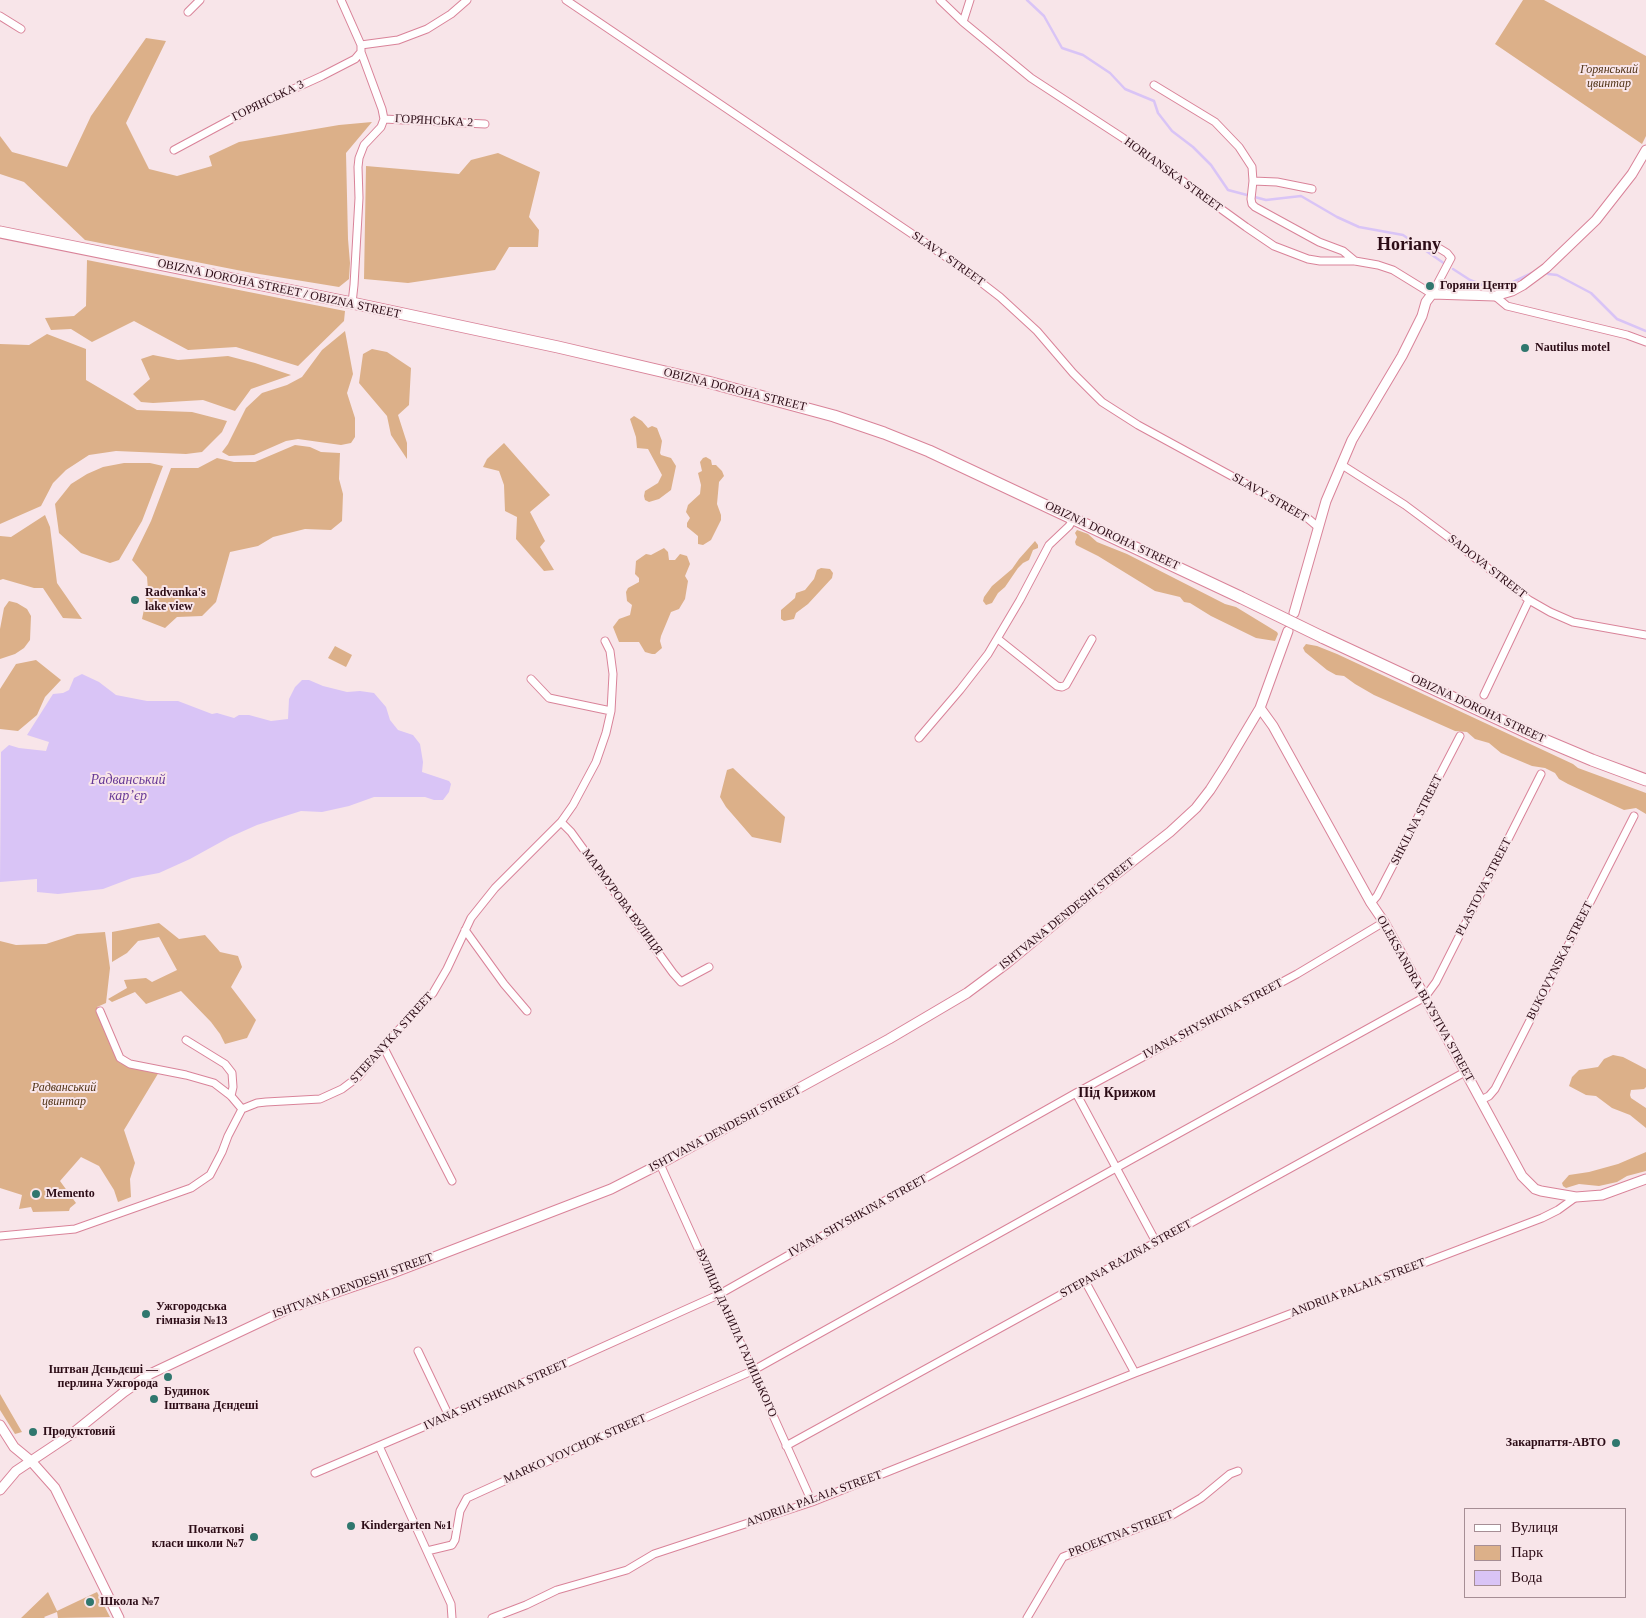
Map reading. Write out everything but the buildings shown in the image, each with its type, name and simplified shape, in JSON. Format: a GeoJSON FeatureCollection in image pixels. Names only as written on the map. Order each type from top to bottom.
{"type":"FeatureCollection","features":[{"type":"Feature","properties":{"kind":"highway","name":"OBIZNA DOROHA STREET / OBIZNA STREET"},"geometry":{"type":"LineString","coordinates":[[0,232],[352,303],[558,348]]}},
{"type":"Feature","properties":{"kind":"highway","name":"OBIZNA DOROHA STREET"},"geometry":{"type":"LineString","coordinates":[[558,348],[708,382],[834,416],[928,450],[1535,736],[1646,780]]}},
{"type":"Feature","properties":{"kind":"street"},"geometry":{"type":"LineString","coordinates":[[188,12],[200,0]]}},
{"type":"Feature","properties":{"kind":"street"},"geometry":{"type":"LineString","coordinates":[[341,0],[361,49],[384,119],[380,127],[364,145],[359,158],[359,198],[352,303]]}},
{"type":"Feature","properties":{"kind":"street"},"geometry":{"type":"LineString","coordinates":[[361,49],[398,40],[436,24],[467,0]]}},
{"type":"Feature","properties":{"kind":"street","name":"SLAVY STREET"},"geometry":{"type":"LineString","coordinates":[[566,0],[961,267],[1000,297],[1038,331],[1078,378],[1108,406],[1138,425],[1304,516],[1318,527]]}},
{"type":"Feature","properties":{"kind":"street","name":"HORIANSKA STREET"},"geometry":{"type":"LineString","coordinates":[[940,0],[963,22],[1031,78],[1122,138],[1274,246],[1308,259],[1355,261],[1378,265],[1393,270],[1432,294]]}},
{"type":"Feature","properties":{"kind":"street"},"geometry":{"type":"LineString","coordinates":[[963,22],[970,0]]}},
{"type":"Feature","properties":{"kind":"street"},"geometry":{"type":"LineString","coordinates":[[0,16],[21,29]]}},
{"type":"Feature","properties":{"kind":"street","name":"ГОРЯНСЬКА 3"},"geometry":{"type":"LineString","coordinates":[[174,150],[254,107],[330,72],[355,58],[361,49]]}},
{"type":"Feature","properties":{"kind":"street"},"geometry":{"type":"LineString","coordinates":[[1154,85],[1215,122],[1239,148],[1252,167],[1251,196],[1252,204],[1255,208],[1319,242],[1343,251],[1355,261]]}},
{"type":"Feature","properties":{"kind":"street","name":"ГОРЯНСЬКА 2"},"geometry":{"type":"LineString","coordinates":[[384,119],[485,124]]}},
{"type":"Feature","properties":{"kind":"street"},"geometry":{"type":"LineString","coordinates":[[1432,294],[1495,296],[1512,291],[1523,285],[1562,253],[1608,205],[1632,174],[1646,150]]}},
{"type":"Feature","properties":{"kind":"street"},"geometry":{"type":"LineString","coordinates":[[1253,181],[1277,182],[1312,189]]}},
{"type":"Feature","properties":{"kind":"street"},"geometry":{"type":"LineString","coordinates":[[1294,613],[1326,500],[1352,440],[1412,339],[1426,302],[1451,258],[1437,247]]}},
{"type":"Feature","properties":{"kind":"street"},"geometry":{"type":"LineString","coordinates":[[1495,296],[1508,306],[1627,335],[1646,342]]}},
{"type":"Feature","properties":{"kind":"street","name":"SADOVA STREET"},"geometry":{"type":"LineString","coordinates":[[1342,465],[1412,510],[1529,600],[1566,621],[1646,635]]}},
{"type":"Feature","properties":{"kind":"street"},"geometry":{"type":"LineString","coordinates":[[919,738],[960,690],[998,639],[1049,545],[1069,526],[1074,518]]}},
{"type":"Feature","properties":{"kind":"street"},"geometry":{"type":"LineString","coordinates":[[1484,695],[1529,600]]}},
{"type":"Feature","properties":{"kind":"street","name":"ISHTVANA DENDESHI STREET"},"geometry":{"type":"LineString","coordinates":[[0,1490],[16,1471],[84,1425],[139,1381],[166,1366],[290,1308],[390,1274],[611,1189],[896,1035],[967,992],[999,970],[1188,816],[1203,800],[1216,782],[1260,708],[1288,631]]}},
{"type":"Feature","properties":{"kind":"street"},"geometry":{"type":"LineString","coordinates":[[998,639],[1057,686],[1062,687],[1066,685],[1092,639]]}},
{"type":"Feature","properties":{"kind":"street","name":"STEFANYKA STREET"},"geometry":{"type":"LineString","coordinates":[[242,1109],[257,1103],[307,1101],[332,1094],[354,1081],[433,994],[447,970],[471,918],[495,888],[561,822],[573,805],[596,762],[611,712],[613,674],[610,651],[605,641]]}},
{"type":"Feature","properties":{"kind":"street"},"geometry":{"type":"LineString","coordinates":[[531,679],[549,698],[611,712]]}},
{"type":"Feature","properties":{"kind":"street","name":"OLEKSANDRA BLYSTIVA STREET"},"geometry":{"type":"LineString","coordinates":[[1260,708],[1273,726],[1384,922],[1515,1166],[1528,1183],[1541,1191],[1565,1196],[1602,1196],[1646,1179]]}},
{"type":"Feature","properties":{"kind":"street","name":"SHKILNA STREET"},"geometry":{"type":"LineString","coordinates":[[1371,902],[1377,896],[1460,736]]}},
{"type":"Feature","properties":{"kind":"street","name":"PLASTOVA STREET"},"geometry":{"type":"LineString","coordinates":[[1425,997],[1436,982],[1541,774]]}},
{"type":"Feature","properties":{"kind":"street","name":"BUKOVYNSKA STREET"},"geometry":{"type":"LineString","coordinates":[[1480,1100],[1489,1096],[1495,1089],[1634,816]]}},
{"type":"Feature","properties":{"kind":"street","name":"МАРМУРОВА ВУЛИЦЯ"},"geometry":{"type":"LineString","coordinates":[[561,822],[571,832],[681,982],[709,967]]}},
{"type":"Feature","properties":{"kind":"street","name":"IVANA SHYSHKINA STREET"},"geometry":{"type":"LineString","coordinates":[[315,1473],[449,1416],[718,1295],[1076,1093],[1297,974],[1384,922]]}},
{"type":"Feature","properties":{"kind":"street"},"geometry":{"type":"LineString","coordinates":[[465,930],[504,984],[527,1011]]}},
{"type":"Feature","properties":{"kind":"street"},"geometry":{"type":"LineString","coordinates":[[752,1371],[1425,997]]}},
{"type":"Feature","properties":{"kind":"street"},"geometry":{"type":"LineString","coordinates":[[0,1236],[75,1229],[191,1188],[210,1175],[242,1109],[220,1086],[208,1080],[130,1064],[120,1058],[100,1011]]}},
{"type":"Feature","properties":{"kind":"street"},"geometry":{"type":"LineString","coordinates":[[186,1040],[225,1064],[232,1073],[233,1087],[231,1096]]}},
{"type":"Feature","properties":{"kind":"street"},"geometry":{"type":"LineString","coordinates":[[384,1048],[452,1181]]}},
{"type":"Feature","properties":{"kind":"street","name":"STEPANA RAZINA STREET"},"geometry":{"type":"LineString","coordinates":[[786,1446],[1465,1072]]}},
{"type":"Feature","properties":{"kind":"street"},"geometry":{"type":"LineString","coordinates":[[1076,1093],[1156,1242]]}},
{"type":"Feature","properties":{"kind":"street","name":"ВУЛИЦЯ ДАНИЛА ГАЛИЦЬКОГО"},"geometry":{"type":"LineString","coordinates":[[660,1164],[812,1502]]}},
{"type":"Feature","properties":{"kind":"street","name":"ANDRIIA PALAIA STREET"},"geometry":{"type":"LineString","coordinates":[[492,1618],[526,1605],[557,1590],[627,1570],[654,1554],[812,1502],[1136,1373],[1542,1218],[1563,1207],[1576,1196]]}},
{"type":"Feature","properties":{"kind":"street"},"geometry":{"type":"LineString","coordinates":[[1085,1281],[1136,1373]]}},
{"type":"Feature","properties":{"kind":"street"},"geometry":{"type":"LineString","coordinates":[[418,1351],[449,1416]]}},
{"type":"Feature","properties":{"kind":"street","name":"MARKO VOVCHOK STREET"},"geometry":{"type":"LineString","coordinates":[[427,1551],[452,1545],[455,1540],[460,1511],[467,1498],[752,1371]]}},
{"type":"Feature","properties":{"kind":"street"},"geometry":{"type":"LineString","coordinates":[[0,1425],[14,1447],[46,1477],[61,1499],[119,1618]]}},
{"type":"Feature","properties":{"kind":"street"},"geometry":{"type":"LineString","coordinates":[[379,1446],[450,1604],[452,1618]]}},
{"type":"Feature","properties":{"kind":"street","name":"PROEKTNA STREET"},"geometry":{"type":"LineString","coordinates":[[1026,1618],[1063,1557],[1172,1516],[1201,1498],[1230,1474],[1238,1471]]}},
{"type":"Feature","properties":{"kind":"green space","name":"Горянський цвинтар"},"geometry":{"type":"Polygon","coordinates":[[[1523,0],[1544,0],[1646,56],[1646,136],[1642,144],[1495,44],[1523,0]]]}},
{"type":"Feature","properties":{"kind":"green space"},"geometry":{"type":"Polygon","coordinates":[[[146,38],[166,41],[126,123],[149,169],[177,176],[212,166],[209,156],[239,142],[339,125],[372,122],[346,153],[349,279],[339,287],[247,272],[85,240],[24,182],[0,174],[0,136],[12,152],[67,167],[91,116],[146,38]]]}},
{"type":"Feature","properties":{"kind":"green space"},"geometry":{"type":"Polygon","coordinates":[[[498,153],[540,172],[529,217],[539,230],[538,247],[509,247],[495,270],[408,283],[364,279],[366,166],[459,174],[471,160],[498,153]]]}},
{"type":"Feature","properties":{"kind":"green space"},"geometry":{"type":"Polygon","coordinates":[[[87,260],[345,311],[344,321],[298,366],[236,347],[188,350],[134,321],[92,342],[71,329],[51,330],[45,318],[74,316],[86,306],[87,260]]]}},
{"type":"Feature","properties":{"kind":"green space"},"geometry":{"type":"Polygon","coordinates":[[[345,331],[353,374],[347,393],[355,418],[355,437],[351,443],[341,445],[298,439],[286,441],[254,455],[229,456],[222,452],[246,408],[262,393],[287,385],[302,377],[322,350],[345,331]]]}},
{"type":"Feature","properties":{"kind":"green space"},"geometry":{"type":"Polygon","coordinates":[[[47,334],[86,349],[86,380],[137,410],[192,412],[227,421],[222,432],[202,452],[186,454],[116,451],[89,455],[66,470],[53,483],[41,506],[0,524],[0,344],[29,345],[47,334]]]}},
{"type":"Feature","properties":{"kind":"green space"},"geometry":{"type":"Polygon","coordinates":[[[372,349],[387,352],[411,368],[409,405],[398,415],[407,443],[407,459],[391,435],[387,416],[359,383],[363,354],[372,349]]]}},
{"type":"Feature","properties":{"kind":"green space"},"geometry":{"type":"Polygon","coordinates":[[[153,355],[178,360],[228,356],[291,375],[251,389],[235,411],[203,400],[141,402],[133,394],[150,379],[141,359],[153,355]]]}},
{"type":"Feature","properties":{"kind":"green space"},"geometry":{"type":"Polygon","coordinates":[[[634,416],[648,428],[652,426],[657,428],[662,441],[661,455],[671,458],[676,466],[671,490],[659,499],[649,502],[645,500],[645,491],[658,483],[662,475],[648,449],[637,448],[636,437],[630,419],[634,416]]]}},
{"type":"Feature","properties":{"kind":"green space"},"geometry":{"type":"Polygon","coordinates":[[[504,443],[550,495],[530,512],[545,541],[540,547],[554,570],[544,571],[516,539],[517,517],[505,511],[504,485],[499,471],[483,467],[487,459],[504,443]]]}},
{"type":"Feature","properties":{"kind":"green space"},"geometry":{"type":"Polygon","coordinates":[[[295,445],[310,447],[321,452],[340,453],[339,479],[343,494],[342,521],[331,530],[305,529],[273,537],[258,546],[230,552],[216,602],[202,616],[177,617],[165,628],[142,619],[148,590],[147,577],[132,560],[151,521],[171,468],[198,468],[217,458],[234,462],[255,462],[295,445]]]}},
{"type":"Feature","properties":{"kind":"green space"},"geometry":{"type":"Polygon","coordinates":[[[706,457],[711,460],[712,465],[716,465],[722,471],[724,476],[719,482],[717,504],[721,520],[711,540],[703,545],[698,544],[698,536],[687,527],[690,518],[686,512],[688,505],[700,494],[701,485],[698,473],[702,471],[700,462],[706,457]]]}},
{"type":"Feature","properties":{"kind":"green space"},"geometry":{"type":"Polygon","coordinates":[[[124,463],[150,463],[163,466],[142,521],[119,560],[110,563],[81,553],[59,533],[55,504],[71,484],[87,474],[103,467],[124,463]]]}},
{"type":"Feature","properties":{"kind":"green space"},"geometry":{"type":"Polygon","coordinates":[[[45,515],[50,527],[57,583],[82,619],[63,618],[43,588],[34,588],[3,579],[0,580],[0,536],[11,537],[45,515]]]}},
{"type":"Feature","properties":{"kind":"green space"},"geometry":{"type":"Polygon","coordinates":[[[1077,530],[1088,534],[1097,542],[1127,554],[1225,604],[1236,607],[1277,632],[1275,641],[1256,638],[1211,616],[1190,603],[1184,602],[1180,597],[1155,591],[1098,556],[1076,545],[1077,537],[1075,533],[1077,530]]]}},
{"type":"Feature","properties":{"kind":"green space"},"geometry":{"type":"Polygon","coordinates":[[[1035,541],[1038,548],[1033,550],[1029,560],[1018,568],[992,603],[986,605],[983,601],[984,597],[992,586],[1012,569],[1035,541]]]}},
{"type":"Feature","properties":{"kind":"green space"},"geometry":{"type":"Polygon","coordinates":[[[664,548],[668,552],[669,560],[675,560],[680,554],[687,556],[690,564],[685,576],[688,581],[685,599],[679,609],[671,612],[661,636],[662,648],[655,654],[652,654],[645,652],[639,642],[619,642],[613,627],[619,619],[630,615],[632,605],[627,601],[626,592],[628,588],[639,582],[639,578],[635,574],[636,561],[646,554],[651,555],[664,548]]]}},
{"type":"Feature","properties":{"kind":"green space"},"geometry":{"type":"Polygon","coordinates":[[[821,568],[830,569],[833,573],[832,578],[808,604],[796,613],[794,619],[784,621],[781,619],[781,610],[795,598],[796,593],[805,590],[814,579],[817,570],[821,568]]]}},
{"type":"Feature","properties":{"kind":"green space"},"geometry":{"type":"Polygon","coordinates":[[[9,601],[27,609],[31,616],[30,640],[24,648],[15,654],[0,659],[0,629],[4,608],[9,601]]]}},
{"type":"Feature","properties":{"kind":"green space"},"geometry":{"type":"Polygon","coordinates":[[[1306,644],[1337,654],[1578,768],[1646,793],[1646,814],[1636,808],[1624,810],[1568,784],[1559,779],[1555,773],[1545,768],[1532,766],[1501,753],[1489,743],[1475,739],[1467,732],[1455,731],[1374,695],[1344,676],[1336,675],[1327,670],[1305,652],[1303,648],[1306,644]]]}},
{"type":"Feature","properties":{"kind":"green space"},"geometry":{"type":"Polygon","coordinates":[[[335,646],[352,655],[346,667],[328,658],[335,646]]]}},
{"type":"Feature","properties":{"kind":"green space"},"geometry":{"type":"Polygon","coordinates":[[[36,660],[61,680],[45,697],[37,715],[18,731],[0,729],[0,689],[16,664],[36,660]]]}},
{"type":"Feature","properties":{"kind":"green space"},"geometry":{"type":"Polygon","coordinates":[[[733,768],[785,817],[781,843],[752,837],[726,807],[720,797],[727,770],[733,768]]]}},
{"type":"Feature","properties":{"kind":"green space"},"geometry":{"type":"Polygon","coordinates":[[[159,923],[179,939],[205,935],[220,952],[238,956],[242,967],[231,987],[256,1020],[247,1038],[225,1044],[211,1022],[181,991],[146,1004],[135,992],[112,1002],[108,999],[127,988],[124,980],[146,978],[152,982],[177,970],[159,937],[138,941],[127,953],[112,962],[112,932],[159,923]]]}},
{"type":"Feature","properties":{"kind":"green space","name":"Радванський цвинтар"},"geometry":{"type":"Polygon","coordinates":[[[105,932],[110,968],[106,1003],[97,1007],[120,1063],[159,1072],[124,1130],[135,1163],[130,1179],[131,1197],[118,1202],[114,1190],[99,1166],[81,1157],[60,1181],[76,1203],[69,1211],[33,1212],[31,1207],[19,1209],[22,1195],[0,1188],[0,941],[16,945],[46,944],[77,934],[105,932]]]}},
{"type":"Feature","properties":{"kind":"green space"},"geometry":{"type":"Polygon","coordinates":[[[1613,1055],[1623,1057],[1646,1069],[1646,1087],[1644,1089],[1631,1090],[1630,1095],[1631,1098],[1646,1108],[1646,1128],[1630,1115],[1612,1108],[1596,1096],[1586,1095],[1569,1086],[1572,1077],[1579,1070],[1598,1067],[1604,1059],[1613,1055]]]}},
{"type":"Feature","properties":{"kind":"green space"},"geometry":{"type":"Polygon","coordinates":[[[1646,1152],[1646,1171],[1627,1176],[1617,1182],[1599,1186],[1579,1184],[1566,1188],[1563,1186],[1562,1183],[1569,1175],[1618,1164],[1646,1152]]]}},
{"type":"Feature","properties":{"kind":"green space"},"geometry":{"type":"Polygon","coordinates":[[[0,1394],[22,1432],[15,1434],[0,1410],[0,1394]]]}},
{"type":"Feature","properties":{"kind":"green space","name":"Школа №7"},"geometry":{"type":"Polygon","coordinates":[[[48,1592],[57,1611],[97,1592],[110,1617],[58,1618],[57,1612],[45,1618],[21,1618],[48,1592]]]}},
{"type":"Feature","properties":{"kind":"water","name":"Радванський карʼєр"},"geometry":{"type":"Polygon","coordinates":[[[82,674],[99,682],[116,695],[147,701],[178,701],[212,714],[217,713],[234,718],[239,715],[249,715],[271,721],[288,719],[289,699],[295,687],[302,680],[309,680],[323,686],[347,692],[374,693],[386,707],[390,720],[398,730],[413,735],[420,744],[423,762],[422,772],[449,781],[451,784],[449,792],[443,800],[425,797],[374,797],[349,806],[322,812],[301,811],[257,825],[159,873],[132,878],[103,889],[58,894],[37,892],[37,879],[0,882],[1,752],[9,745],[46,751],[49,742],[27,735],[53,694],[69,690],[74,678],[82,674]]]}},
{"type":"Feature","properties":{"kind":"waterway"},"geometry":{"type":"LineString","coordinates":[[1027,0],[1044,16],[1062,48],[1083,55],[1110,73],[1125,89],[1154,101],[1158,113],[1172,131],[1193,147],[1211,165],[1228,190],[1266,200],[1301,196],[1337,217],[1359,227],[1403,235],[1445,264]]}},
{"type":"Feature","properties":{"kind":"waterway"},"geometry":{"type":"LineString","coordinates":[[1453,269],[1470,280],[1485,286],[1509,284],[1534,272]]}},
{"type":"Feature","properties":{"kind":"waterway"},"geometry":{"type":"LineString","coordinates":[[1548,274],[1557,275],[1591,293],[1617,319],[1646,331]]}},
{"type":"Feature","properties":{"kind":"place","name":"Горяни Центр"},"geometry":{"type":"Point","coordinates":[1430,286]}},
{"type":"Feature","properties":{"kind":"place","name":"Nautilus motel"},"geometry":{"type":"Point","coordinates":[1525,348]}},
{"type":"Feature","properties":{"kind":"place","name":"Radvanka's lake view"},"geometry":{"type":"Point","coordinates":[135,600]}},
{"type":"Feature","properties":{"kind":"place","name":"Memento"},"geometry":{"type":"Point","coordinates":[36,1194]}},
{"type":"Feature","properties":{"kind":"place","name":"Ужгородська гімназія №13"},"geometry":{"type":"Point","coordinates":[146,1314]}},
{"type":"Feature","properties":{"kind":"place","name":"Іштван Дєньдєші — перлина Ужгорода"},"geometry":{"type":"Point","coordinates":[168,1377]}},
{"type":"Feature","properties":{"kind":"place","name":"Будинок Іштвана Дєндеші"},"geometry":{"type":"Point","coordinates":[154,1399]}},
{"type":"Feature","properties":{"kind":"place","name":"Продуктовий"},"geometry":{"type":"Point","coordinates":[33,1432]}},
{"type":"Feature","properties":{"kind":"place","name":"Закарпаття-АВТО"},"geometry":{"type":"Point","coordinates":[1616,1443]}},
{"type":"Feature","properties":{"kind":"place","name":"Kindergarten №1"},"geometry":{"type":"Point","coordinates":[351,1526]}},
{"type":"Feature","properties":{"kind":"place","name":"Початкові класи школи №7"},"geometry":{"type":"Point","coordinates":[254,1537]}},
{"type":"Feature","properties":{"kind":"place","name":"Школа №7"},"geometry":{"type":"Point","coordinates":[90,1602]}},
{"type":"Feature","properties":{"kind":"district","name":"Horiany"},"geometry":{"type":"Point","coordinates":[1409,245]}},
{"type":"Feature","properties":{"kind":"district","name":"Під Крижом"},"geometry":{"type":"Point","coordinates":[1117,1093]}}]}
